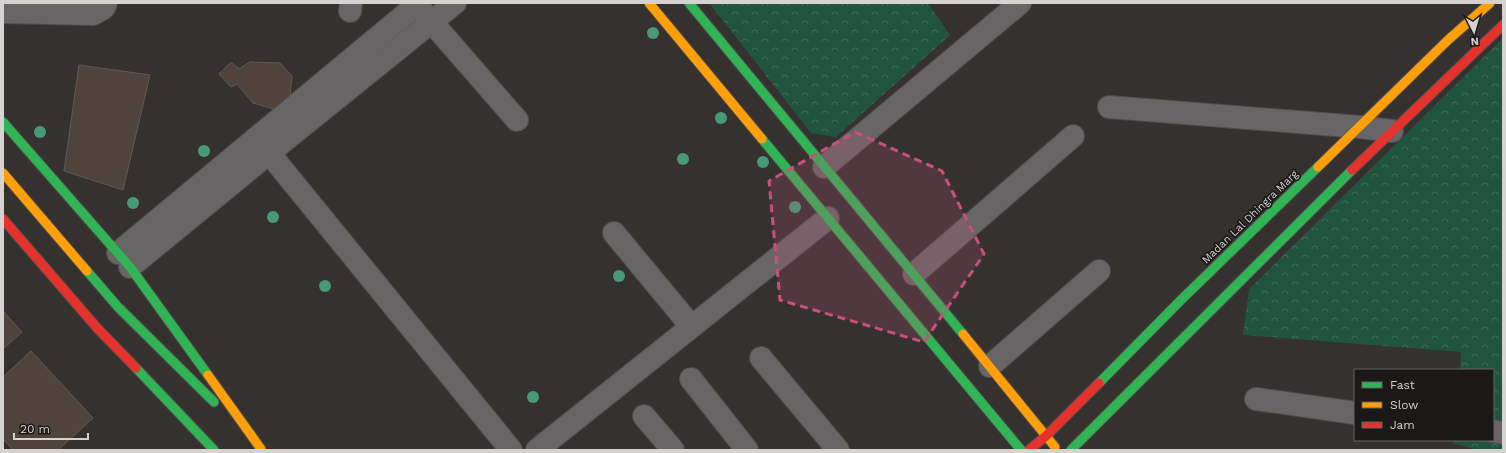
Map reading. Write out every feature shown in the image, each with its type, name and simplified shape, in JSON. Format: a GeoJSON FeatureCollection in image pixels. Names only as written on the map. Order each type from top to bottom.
{"type":"FeatureCollection","features":[{"type":"Feature","properties":{"kind":"street"},"geometry":{"type":"LineString","coordinates":[[3,12],[93,14],[104,8],[106,3]]}},
{"type":"Feature","properties":{"kind":"street"},"geometry":{"type":"LineString","coordinates":[[262,146],[432,23],[455,3]]}},
{"type":"Feature","properties":{"kind":"street"},"geometry":{"type":"LineString","coordinates":[[649,3],[1021,450]]}},
{"type":"Feature","properties":{"kind":"street"},"geometry":{"type":"LineString","coordinates":[[689,3],[1058,450]]}},
{"type":"Feature","properties":{"kind":"street"},"geometry":{"type":"LineString","coordinates":[[824,167],[1020,3]]}},
{"type":"Feature","properties":{"kind":"street"},"geometry":{"type":"LineString","coordinates":[[124,260],[262,146],[418,4],[432,23],[517,120]]}},
{"type":"Feature","properties":{"kind":"street","name":"Madan Lal Dhingra Marg"},"geometry":{"type":"LineString","coordinates":[[1029,450],[1046,436],[1185,301],[1448,40],[1494,14]]}},
{"type":"Feature","properties":{"kind":"street","name":"Madan Lal Dhingra Marg"},"geometry":{"type":"LineString","coordinates":[[1071,450],[1202,314],[1392,131],[1494,14]]}},
{"type":"Feature","properties":{"kind":"street"},"geometry":{"type":"LineString","coordinates":[[1109,107],[1360,127],[1392,131]]}},
{"type":"Feature","properties":{"kind":"street"},"geometry":{"type":"LineString","coordinates":[[3,122],[124,260],[261,450]]}},
{"type":"Feature","properties":{"kind":"street"},"geometry":{"type":"LineString","coordinates":[[914,274],[1073,136]]}},
{"type":"Feature","properties":{"kind":"street"},"geometry":{"type":"LineString","coordinates":[[262,146],[511,450]]}},
{"type":"Feature","properties":{"kind":"street"},"geometry":{"type":"LineString","coordinates":[[3,173],[118,307],[261,450]]}},
{"type":"Feature","properties":{"kind":"street"},"geometry":{"type":"LineString","coordinates":[[536,450],[828,218]]}},
{"type":"Feature","properties":{"kind":"street"},"geometry":{"type":"LineString","coordinates":[[3,219],[98,329],[214,450]]}},
{"type":"Feature","properties":{"kind":"street"},"geometry":{"type":"LineString","coordinates":[[614,233],[691,326]]}},
{"type":"Feature","properties":{"kind":"street"},"geometry":{"type":"LineString","coordinates":[[990,366],[1099,271]]}},
{"type":"Feature","properties":{"kind":"street"},"geometry":{"type":"LineString","coordinates":[[761,358],[838,450]]}},
{"type":"Feature","properties":{"kind":"street"},"geometry":{"type":"LineString","coordinates":[[690,379],[747,450]]}},
{"type":"Feature","properties":{"kind":"street"},"geometry":{"type":"LineString","coordinates":[[1256,399],[1354,413]]}},
{"type":"Feature","properties":{"kind":"street"},"geometry":{"type":"LineString","coordinates":[[644,416],[673,450]]}},
{"type":"Feature","properties":{"kind":"highlighted area"},"geometry":{"type":"Polygon","coordinates":[[[855,132],[942,171],[984,254],[924,342],[780,300],[769,181],[855,132]]]}},
{"type":"Feature","properties":{"kind":"green space"},"geometry":{"type":"Polygon","coordinates":[[[709,3],[928,3],[950,35],[836,137],[811,133],[709,3]]]}},
{"type":"Feature","properties":{"kind":"green space"},"geometry":{"type":"Polygon","coordinates":[[[1503,38],[1503,450],[1478,450],[1453,443],[1454,441],[1494,441],[1494,369],[1460,369],[1461,352],[1243,335],[1249,289],[1503,38]]]}},
{"type":"Feature","properties":{"kind":"building"},"geometry":{"type":"Polygon","coordinates":[[[231,62],[239,69],[250,62],[280,63],[292,76],[290,96],[274,109],[253,103],[237,84],[231,87],[219,74],[231,62]]]}},
{"type":"Feature","properties":{"kind":"building"},"geometry":{"type":"Polygon","coordinates":[[[79,65],[150,75],[123,190],[64,171],[79,65]]]}},
{"type":"Feature","properties":{"kind":"building"},"geometry":{"type":"Polygon","coordinates":[[[3,311],[22,332],[3,349],[3,311]]]}},
{"type":"Feature","properties":{"kind":"building"},"geometry":{"type":"Polygon","coordinates":[[[31,351],[93,418],[58,450],[13,450],[3,439],[3,377],[31,351]]]}},
{"type":"Feature","properties":{"kind":"traffic: fast"},"geometry":{"type":"LineString","coordinates":[[689,3],[963,334]]}},
{"type":"Feature","properties":{"kind":"traffic: fast"},"geometry":{"type":"LineString","coordinates":[[3,122],[130,267],[208,375]]}},
{"type":"Feature","properties":{"kind":"traffic: fast"},"geometry":{"type":"LineString","coordinates":[[762,139],[1021,450]]}},
{"type":"Feature","properties":{"kind":"traffic: fast"},"geometry":{"type":"LineString","coordinates":[[1099,383],[1182,299],[1318,167]]}},
{"type":"Feature","properties":{"kind":"traffic: fast"},"geometry":{"type":"LineString","coordinates":[[1071,450],[1352,170]]}},
{"type":"Feature","properties":{"kind":"traffic: fast"},"geometry":{"type":"LineString","coordinates":[[87,271],[118,307],[214,402]]}},
{"type":"Feature","properties":{"kind":"traffic: fast"},"geometry":{"type":"LineString","coordinates":[[136,368],[214,450]]}},
{"type":"Feature","properties":{"kind":"traffic: slow"},"geometry":{"type":"LineString","coordinates":[[649,3],[762,139]]}},
{"type":"Feature","properties":{"kind":"traffic: slow"},"geometry":{"type":"LineString","coordinates":[[1318,167],[1448,40],[1490,3]]}},
{"type":"Feature","properties":{"kind":"traffic: slow"},"geometry":{"type":"LineString","coordinates":[[3,173],[87,271]]}},
{"type":"Feature","properties":{"kind":"traffic: slow"},"geometry":{"type":"LineString","coordinates":[[963,334],[1055,447]]}},
{"type":"Feature","properties":{"kind":"traffic: slow"},"geometry":{"type":"LineString","coordinates":[[208,375],[261,449]]}},
{"type":"Feature","properties":{"kind":"traffic: jam"},"geometry":{"type":"LineString","coordinates":[[1352,170],[1503,25]]}},
{"type":"Feature","properties":{"kind":"traffic: jam"},"geometry":{"type":"LineString","coordinates":[[3,219],[98,329],[136,368]]}},
{"type":"Feature","properties":{"kind":"traffic: jam"},"geometry":{"type":"LineString","coordinates":[[1029,450],[1046,436],[1099,383]]}}]}
